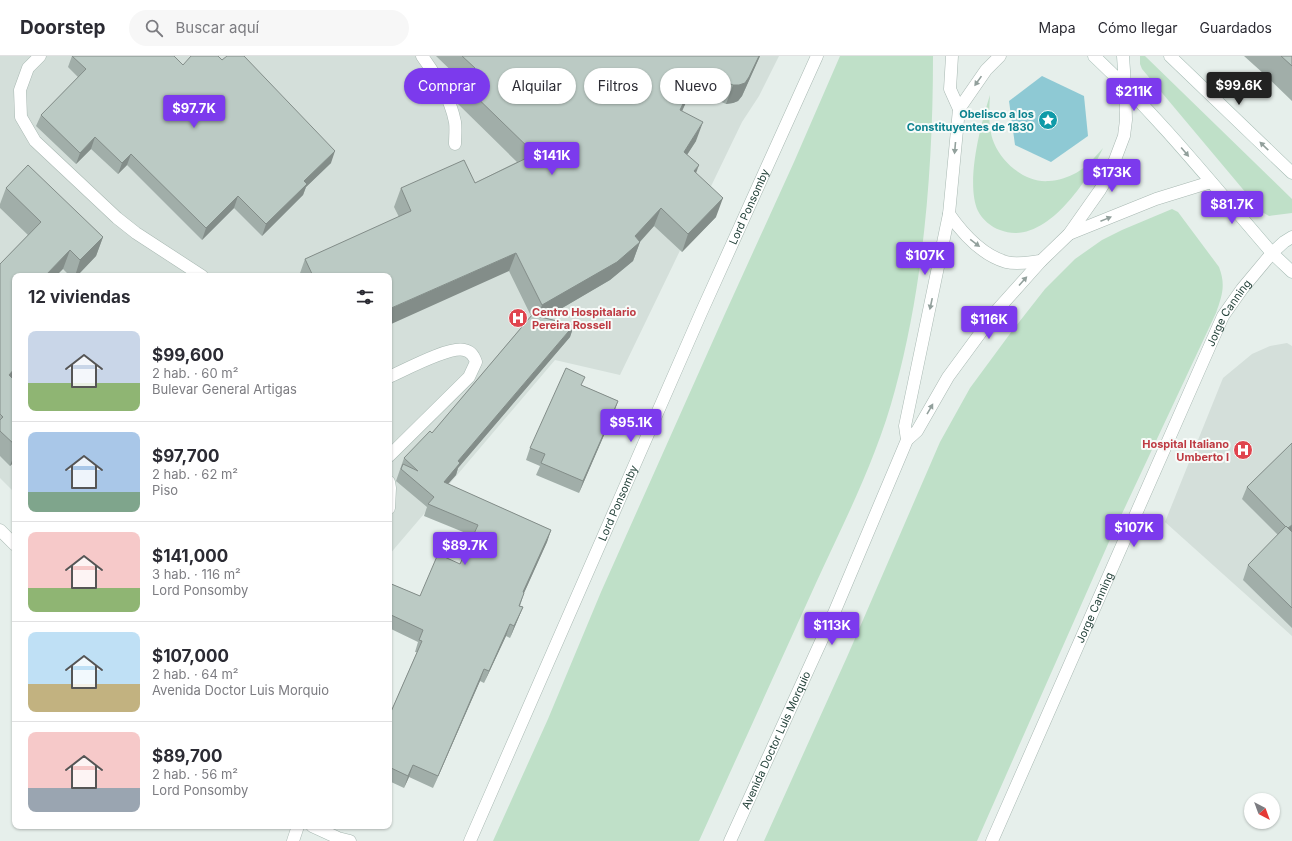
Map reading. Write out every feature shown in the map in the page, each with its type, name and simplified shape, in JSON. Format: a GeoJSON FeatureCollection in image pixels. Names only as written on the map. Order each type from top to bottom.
{"type":"FeatureCollection","features":[{"type":"Feature","properties":{"kind":"street"},"geometry":{"type":"LineString","coordinates":[[40,56],[28,68],[20,90],[21,117],[35,141],[117,218],[136,233],[197,273]]}},
{"type":"Feature","properties":{"kind":"street"},"geometry":{"type":"LineString","coordinates":[[422,56],[437,77],[447,95],[455,123],[455,144]]}},
{"type":"Feature","properties":{"kind":"street","name":"Lord Ponsomby"},"geometry":{"type":"LineString","coordinates":[[470,841],[698,320],[817,56]]}},
{"type":"Feature","properties":{"kind":"street","name":"Avenida Doctor Luis Morquio"},"geometry":{"type":"LineString","coordinates":[[952,56],[950,89],[959,109]]}},
{"type":"Feature","properties":{"kind":"street","name":"Avenida Doctor Luis Morquio"},"geometry":{"type":"LineString","coordinates":[[907,440],[905,426],[949,214],[959,109],[986,70],[1000,56]]}},
{"type":"Feature","properties":{"kind":"street"},"geometry":{"type":"LineString","coordinates":[[1094,56],[1126,85],[1160,122],[1272,253],[1292,272]]}},
{"type":"Feature","properties":{"kind":"street","name":"Avenida Doctor Luis Morquio"},"geometry":{"type":"LineString","coordinates":[[730,841],[834,613],[907,440],[917,431],[948,377],[998,309],[1041,261],[1069,234],[1110,173],[1124,136],[1126,120],[1126,85],[1123,56]]}},
{"type":"Feature","properties":{"kind":"street"},"geometry":{"type":"LineString","coordinates":[[1170,56],[1292,172]]}},
{"type":"Feature","properties":{"kind":"street","name":"Avenida Doctor Luis Morquio"},"geometry":{"type":"LineString","coordinates":[[1069,234],[1156,199],[1211,182]]}},
{"type":"Feature","properties":{"kind":"street"},"geometry":{"type":"LineString","coordinates":[[949,214],[971,241],[991,255],[1007,262],[1023,263],[1041,261]]}},
{"type":"Feature","properties":{"kind":"street","name":"Jorge Canning"},"geometry":{"type":"LineString","coordinates":[[992,841],[1223,316],[1242,288],[1272,253],[1292,237]]}},
{"type":"Feature","properties":{"kind":"street"},"geometry":{"type":"LineString","coordinates":[[392,376],[450,350],[464,350],[473,355],[476,362],[469,377],[392,453]]}},
{"type":"Feature","properties":{"kind":"street"},"geometry":{"type":"LineString","coordinates":[[0,530],[12,541]]}},
{"type":"Feature","properties":{"kind":"street"},"geometry":{"type":"LineString","coordinates":[[293,841],[297,829]]}},
{"type":"Feature","properties":{"kind":"street"},"geometry":{"type":"LineString","coordinates":[[318,829],[338,838],[350,841]]}},
{"type":"Feature","properties":{"kind":"shaded area","name":"Centro Hospitalario Pereira Rossell"},"geometry":{"type":"Polygon","coordinates":[[[0,56],[779,56],[759,96],[742,122],[620,375],[555,360],[392,551],[392,273],[12,273],[12,490],[0,478],[0,56]]]}},
{"type":"Feature","properties":{"kind":"shaded area","name":"Hospital Italiano Umberto I"},"geometry":{"type":"Polygon","coordinates":[[[1287,343],[1292,346],[1292,636],[1165,522],[1223,378],[1252,354],[1270,346],[1287,343]]]}},
{"type":"Feature","properties":{"kind":"green space"},"geometry":{"type":"Polygon","coordinates":[[[840,56],[933,56],[933,98],[929,182],[920,267],[905,349],[895,390],[888,415],[860,488],[699,841],[493,841],[548,719],[601,592],[840,56]]]}},
{"type":"Feature","properties":{"kind":"green space"},"geometry":{"type":"Polygon","coordinates":[[[1140,56],[1145,56],[1292,199],[1292,213],[1269,216],[1262,212],[1142,69],[1140,64],[1140,56]]]}},
{"type":"Feature","properties":{"kind":"green space"},"geometry":{"type":"Polygon","coordinates":[[[990,95],[990,125],[992,137],[998,151],[1016,171],[1032,179],[1052,181],[1076,173],[1091,162],[1103,148],[1087,177],[1075,193],[1048,221],[1033,229],[1016,233],[993,227],[982,217],[978,211],[974,199],[973,185],[976,153],[982,121],[990,95]]]}},
{"type":"Feature","properties":{"kind":"green space"},"geometry":{"type":"Polygon","coordinates":[[[1172,209],[1178,212],[1219,267],[1223,285],[1220,301],[1216,313],[1112,535],[977,841],[764,841],[847,657],[940,442],[970,388],[1045,289],[1075,259],[1102,240],[1172,209]]]}},
{"type":"Feature","properties":{"kind":"water"},"geometry":{"type":"Polygon","coordinates":[[[1042,76],[1084,96],[1088,136],[1051,162],[1015,145],[1009,101],[1042,76]]]}},
{"type":"Feature","properties":{"kind":"building"},"geometry":{"type":"Polygon","coordinates":[[[72,56],[174,56],[183,65],[191,56],[218,56],[222,60],[227,56],[244,56],[335,151],[304,181],[307,184],[266,224],[238,196],[206,228],[131,154],[122,163],[95,137],[80,153],[41,115],[86,69],[72,56]]]}},
{"type":"Feature","properties":{"kind":"building"},"geometry":{"type":"Polygon","coordinates":[[[462,56],[759,56],[745,83],[739,85],[731,84],[731,68],[660,68],[660,104],[683,104],[680,110],[703,122],[684,152],[699,165],[694,171],[723,198],[688,234],[661,208],[635,236],[640,242],[617,262],[542,305],[516,253],[392,308],[392,273],[312,273],[305,259],[411,211],[401,188],[464,160],[475,183],[535,154],[484,104],[490,104],[490,68],[475,68],[462,56]]]}},
{"type":"Feature","properties":{"kind":"building"},"geometry":{"type":"Polygon","coordinates":[[[1281,56],[1292,56],[1292,66],[1281,56]]]}},
{"type":"Feature","properties":{"kind":"building"},"geometry":{"type":"Polygon","coordinates":[[[28,165],[103,237],[80,260],[70,250],[48,273],[12,273],[12,372],[9,375],[12,378],[12,442],[0,431],[0,420],[3,417],[0,414],[0,264],[41,222],[6,188],[28,165]]]}},
{"type":"Feature","properties":{"kind":"building"},"geometry":{"type":"Polygon","coordinates":[[[532,315],[574,325],[458,461],[460,463],[444,482],[551,530],[523,592],[524,593],[519,606],[523,607],[514,626],[510,624],[489,671],[484,669],[438,776],[413,765],[408,776],[392,768],[392,709],[422,641],[419,640],[423,630],[392,615],[392,584],[420,596],[438,554],[460,564],[478,525],[428,504],[434,497],[401,469],[403,464],[418,471],[404,458],[430,431],[432,433],[532,315]]]}},
{"type":"Feature","properties":{"kind":"building"},"geometry":{"type":"Polygon","coordinates":[[[566,368],[585,377],[581,385],[618,401],[583,481],[541,463],[545,454],[530,448],[566,368]]]}},
{"type":"Feature","properties":{"kind":"building"},"geometry":{"type":"Polygon","coordinates":[[[1292,443],[1292,525],[1288,528],[1247,487],[1292,443]]]}},
{"type":"Feature","properties":{"kind":"building"},"geometry":{"type":"Polygon","coordinates":[[[1286,526],[1292,532],[1292,608],[1248,565],[1286,526]]]}},
{"type":"Feature","properties":{"kind":"place","name":"Obelisco a los Constituyentes de 1830"},"geometry":{"type":"Point","coordinates":[1048,120]}},
{"type":"Feature","properties":{"kind":"place","name":"Centro Hospitalario Pereira Rossell"},"geometry":{"type":"Point","coordinates":[518,318]}},
{"type":"Feature","properties":{"kind":"place","name":"Hospital Italiano Umberto I"},"geometry":{"type":"Point","coordinates":[1243,450]}}]}
